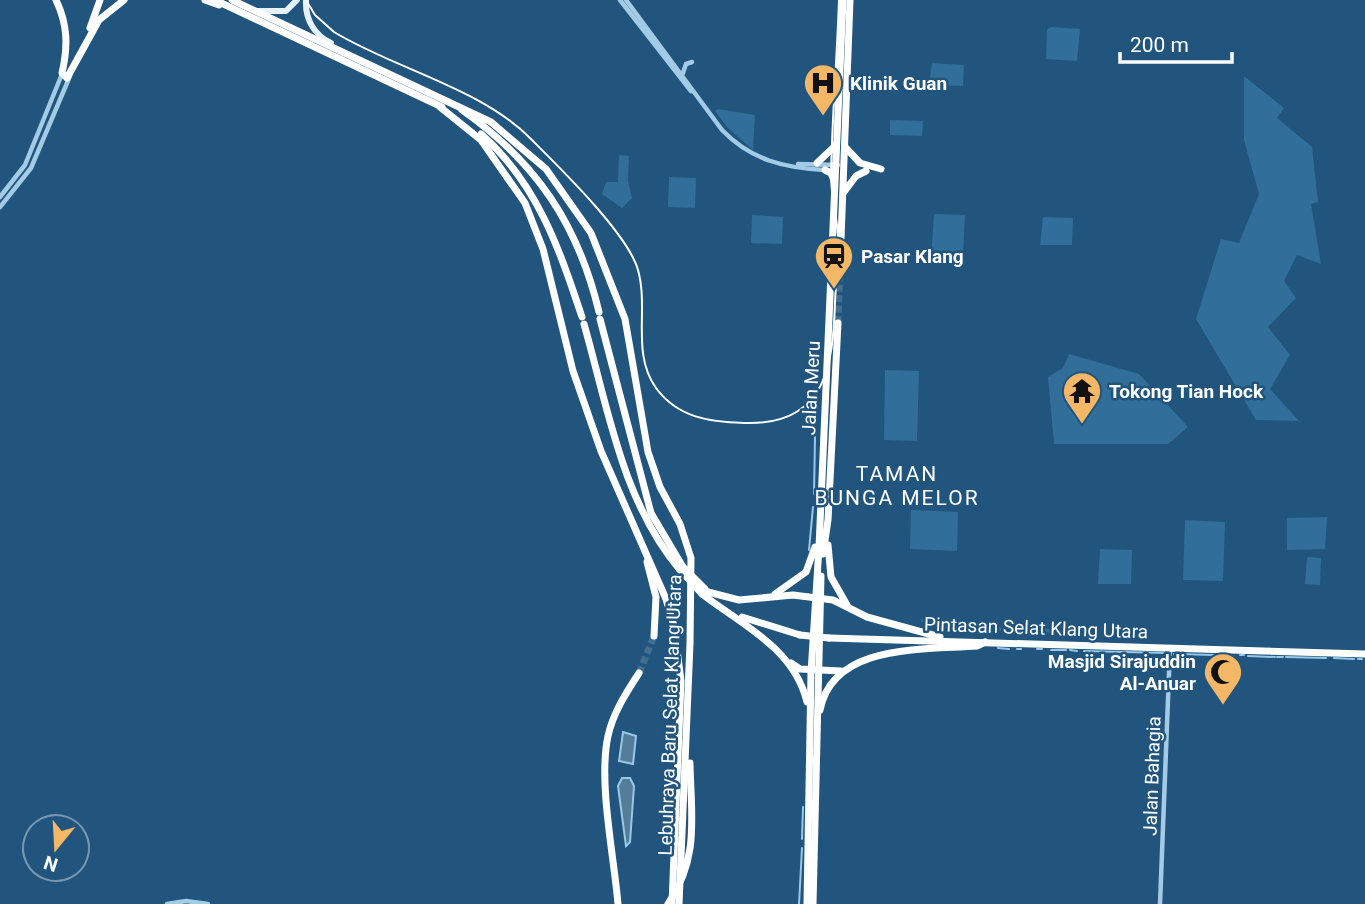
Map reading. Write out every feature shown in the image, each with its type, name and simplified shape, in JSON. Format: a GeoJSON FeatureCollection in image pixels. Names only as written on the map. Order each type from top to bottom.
{"type":"FeatureCollection","features":[{"type":"Feature","properties":{"kind":"highway"},"geometry":{"type":"LineString","coordinates":[[56,0],[64,19],[67,40],[66,75]]}},
{"type":"Feature","properties":{"kind":"highway"},"geometry":{"type":"LineString","coordinates":[[85,46],[100,0]]}},
{"type":"Feature","properties":{"kind":"highway"},"geometry":{"type":"LineString","coordinates":[[66,75],[99,20],[124,0]]}},
{"type":"Feature","properties":{"kind":"highway"},"geometry":{"type":"LineString","coordinates":[[205,0],[233,4]]}},
{"type":"Feature","properties":{"kind":"highway","name":"Lebuhraya Baru Selat Klang Utara"},"geometry":{"type":"LineString","coordinates":[[215,0],[255,10],[491,122],[546,169],[583,219],[611,279],[631,343],[648,452],[660,487],[680,524],[691,558],[679,904]]}},
{"type":"Feature","properties":{"kind":"highway"},"geometry":{"type":"LineString","coordinates":[[239,0],[255,10]]}},
{"type":"Feature","properties":{"kind":"highway","name":"Jalan Meru"},"geometry":{"type":"LineString","coordinates":[[840,266],[843,196],[836,144],[843,0]]}},
{"type":"Feature","properties":{"kind":"highway","name":"Jalan Meru"},"geometry":{"type":"LineString","coordinates":[[825,517],[834,181],[840,168],[846,127],[850,0]]}},
{"type":"Feature","properties":{"kind":"highway","name":"Lebuhraya Baru Selat Klang Utara"},"geometry":{"type":"LineString","coordinates":[[233,4],[440,107],[489,141],[530,188],[559,248],[583,320],[619,451],[640,508],[682,568]]}},
{"type":"Feature","properties":{"kind":"highway"},"geometry":{"type":"LineString","coordinates":[[839,68],[846,59],[850,14]]}},
{"type":"Feature","properties":{"kind":"highway","name":"Lebuhraya Baru Selat Klang Utara"},"geometry":{"type":"LineString","coordinates":[[453,104],[508,147],[550,195],[576,237],[590,276],[651,513],[682,568]]}},
{"type":"Feature","properties":{"kind":"highway","name":"Lebuhraya Baru Selat Klang Utara"},"geometry":{"type":"LineString","coordinates":[[440,107],[481,140],[525,203],[543,249],[573,371],[601,451],[660,580],[679,654],[681,681],[670,904]]}},
{"type":"Feature","properties":{"kind":"highway"},"geometry":{"type":"LineString","coordinates":[[846,127],[845,145],[849,155],[863,165],[881,169]]}},
{"type":"Feature","properties":{"kind":"highway"},"geometry":{"type":"LineString","coordinates":[[817,163],[836,144]]}},
{"type":"Feature","properties":{"kind":"highway"},"geometry":{"type":"LineString","coordinates":[[825,170],[831,173],[834,181]]}},
{"type":"Feature","properties":{"kind":"highway"},"geometry":{"type":"LineString","coordinates":[[843,196],[856,176],[866,171]]}},
{"type":"Feature","properties":{"kind":"highway","name":"Jalan Meru"},"geometry":{"type":"LineString","coordinates":[[807,904],[810,716],[838,323]]}},
{"type":"Feature","properties":{"kind":"highway"},"geometry":{"type":"LineString","coordinates":[[765,598],[788,587],[806,572],[825,517]]}},
{"type":"Feature","properties":{"kind":"highway"},"geometry":{"type":"LineString","coordinates":[[825,517],[831,578],[839,596],[852,610]]}},
{"type":"Feature","properties":{"kind":"highway"},"geometry":{"type":"LineString","coordinates":[[631,519],[654,585],[657,617],[654,636]]}},
{"type":"Feature","properties":{"kind":"highway"},"geometry":{"type":"LineString","coordinates":[[682,568],[714,603],[753,629],[800,669],[841,671]]}},
{"type":"Feature","properties":{"kind":"highway"},"geometry":{"type":"LineString","coordinates":[[705,592],[739,600],[793,595],[833,600],[852,610],[914,632],[985,641]]}},
{"type":"Feature","properties":{"kind":"highway"},"geometry":{"type":"LineString","coordinates":[[705,592],[749,620]]}},
{"type":"Feature","properties":{"kind":"highway","name":"Pintasan Selat Klang Utara"},"geometry":{"type":"LineString","coordinates":[[714,603],[749,620],[800,635],[829,638],[1365,654]]}},
{"type":"Feature","properties":{"kind":"highway"},"geometry":{"type":"LineString","coordinates":[[816,730],[826,691],[841,671],[865,660],[977,646],[985,641]]}},
{"type":"Feature","properties":{"kind":"highway"},"geometry":{"type":"LineString","coordinates":[[779,652],[798,676],[810,716]]}},
{"type":"Feature","properties":{"kind":"highway","name":"Jalan Meru"},"geometry":{"type":"LineString","coordinates":[[813,904],[816,730],[814,669]]}},
{"type":"Feature","properties":{"kind":"highway"},"geometry":{"type":"LineString","coordinates":[[618,904],[605,777],[606,747],[617,710],[639,673]]}},
{"type":"Feature","properties":{"kind":"highway"},"geometry":{"type":"LineString","coordinates":[[670,904],[684,877],[692,846],[687,730]]}},
{"type":"Feature","properties":{"kind":"main road"},"geometry":{"type":"LineString","coordinates":[[255,10],[286,11],[297,1]]}},
{"type":"Feature","properties":{"kind":"main road"},"geometry":{"type":"LineString","coordinates":[[297,1],[298,9],[302,10],[306,2]]}},
{"type":"Feature","properties":{"kind":"main road"},"geometry":{"type":"LineString","coordinates":[[306,2],[307,16],[318,35],[361,60]]}},
{"type":"Feature","properties":{"kind":"street"},"geometry":{"type":"LineString","coordinates":[[620,0],[740,148],[765,160],[825,170],[840,168]]}},
{"type":"Feature","properties":{"kind":"street"},"geometry":{"type":"LineString","coordinates":[[626,0],[695,94]]}},
{"type":"Feature","properties":{"kind":"street"},"geometry":{"type":"LineString","coordinates":[[684,78],[684,67],[692,62]]}},
{"type":"Feature","properties":{"kind":"street"},"geometry":{"type":"LineString","coordinates":[[0,197],[16,178],[33,148],[66,75]]}},
{"type":"Feature","properties":{"kind":"street"},"geometry":{"type":"LineString","coordinates":[[0,207],[23,181],[37,156],[66,75]]}},
{"type":"Feature","properties":{"kind":"street"},"geometry":{"type":"LineString","coordinates":[[790,165],[817,163],[840,168]]}},
{"type":"Feature","properties":{"kind":"street","name":"Jalan Bahagia"},"geometry":{"type":"LineString","coordinates":[[1160,904],[1170,648]]}},
{"type":"Feature","properties":{"kind":"street"},"geometry":{"type":"LineString","coordinates":[[167,904],[186,901],[208,904]]}},
{"type":"Feature","properties":{"kind":"shaded area"},"geometry":{"type":"Polygon","coordinates":[[[1047,29],[1080,29],[1077,61],[1046,59],[1047,29]]]}},
{"type":"Feature","properties":{"kind":"shaded area"},"geometry":{"type":"Polygon","coordinates":[[[932,63],[964,65],[963,86],[929,85],[932,63]]]}},
{"type":"Feature","properties":{"kind":"shaded area"},"geometry":{"type":"Polygon","coordinates":[[[1244,76],[1284,108],[1277,118],[1312,147],[1318,202],[1311,204],[1321,264],[1297,255],[1284,281],[1296,298],[1268,327],[1290,355],[1270,389],[1299,421],[1256,420],[1196,319],[1221,239],[1239,243],[1259,194],[1244,140],[1244,76]]]}},
{"type":"Feature","properties":{"kind":"shaded area"},"geometry":{"type":"Polygon","coordinates":[[[718,109],[755,115],[753,150],[728,128],[715,111],[718,109]]]}},
{"type":"Feature","properties":{"kind":"shaded area"},"geometry":{"type":"Polygon","coordinates":[[[890,120],[923,121],[922,136],[890,135],[890,120]]]}},
{"type":"Feature","properties":{"kind":"shaded area"},"geometry":{"type":"Polygon","coordinates":[[[619,155],[629,156],[628,181],[632,198],[622,208],[602,194],[606,182],[618,182],[619,155]]]}},
{"type":"Feature","properties":{"kind":"shaded area"},"geometry":{"type":"Polygon","coordinates":[[[669,177],[696,178],[695,208],[668,207],[669,177]]]}},
{"type":"Feature","properties":{"kind":"shaded area"},"geometry":{"type":"Polygon","coordinates":[[[934,214],[965,215],[963,255],[959,259],[931,261],[934,214]]]}},
{"type":"Feature","properties":{"kind":"shaded area"},"geometry":{"type":"Polygon","coordinates":[[[752,215],[783,217],[782,244],[751,243],[752,215]]]}},
{"type":"Feature","properties":{"kind":"shaded area"},"geometry":{"type":"Polygon","coordinates":[[[1043,217],[1073,218],[1072,245],[1040,245],[1043,217]]]}},
{"type":"Feature","properties":{"kind":"shaded area"},"geometry":{"type":"Polygon","coordinates":[[[1069,354],[1139,374],[1188,427],[1168,444],[1054,444],[1048,377],[1063,368],[1069,354]]]}},
{"type":"Feature","properties":{"kind":"shaded area","name":"TAMAN BUNGA MELOR"},"geometry":{"type":"Polygon","coordinates":[[[885,370],[919,371],[917,441],[884,440],[885,370]]]}},
{"type":"Feature","properties":{"kind":"shaded area"},"geometry":{"type":"Polygon","coordinates":[[[911,510],[958,512],[957,551],[910,549],[911,510]]]}},
{"type":"Feature","properties":{"kind":"shaded area"},"geometry":{"type":"Polygon","coordinates":[[[1327,517],[1325,549],[1287,550],[1287,518],[1327,517]]]}},
{"type":"Feature","properties":{"kind":"shaded area"},"geometry":{"type":"Polygon","coordinates":[[[1185,520],[1225,522],[1223,581],[1183,580],[1185,520]]]}},
{"type":"Feature","properties":{"kind":"shaded area"},"geometry":{"type":"Polygon","coordinates":[[[1100,549],[1132,550],[1131,584],[1098,584],[1100,549]]]}},
{"type":"Feature","properties":{"kind":"shaded area"},"geometry":{"type":"Polygon","coordinates":[[[1307,557],[1321,558],[1320,585],[1305,584],[1307,557]]]}},
{"type":"Feature","properties":{"kind":"shaded area"},"geometry":{"type":"Polygon","coordinates":[[[921,619],[1004,628],[1091,630],[1091,634],[974,630],[921,622],[921,619]]]}},
{"type":"Feature","properties":{"kind":"shaded area"},"geometry":{"type":"Polygon","coordinates":[[[623,732],[636,736],[633,764],[619,761],[623,732]]]}},
{"type":"Feature","properties":{"kind":"shaded area"},"geometry":{"type":"Polygon","coordinates":[[[622,778],[630,778],[634,786],[630,842],[626,846],[618,786],[622,778]]]}},
{"type":"Feature","properties":{"kind":"waterway"},"geometry":{"type":"LineString","coordinates":[[814,494],[815,437]]}},
{"type":"Feature","properties":{"kind":"waterway"},"geometry":{"type":"LineString","coordinates":[[809,550],[813,507]]}},
{"type":"Feature","properties":{"kind":"waterway"},"geometry":{"type":"LineString","coordinates":[[998,648],[1009,649]]}},
{"type":"Feature","properties":{"kind":"waterway"},"geometry":{"type":"LineString","coordinates":[[1037,649],[1042,649]]}},
{"type":"Feature","properties":{"kind":"waterway"},"geometry":{"type":"LineString","coordinates":[[1051,650],[1066,650]]}},
{"type":"Feature","properties":{"kind":"waterway"},"geometry":{"type":"LineString","coordinates":[[1070,650],[1077,651]]}},
{"type":"Feature","properties":{"kind":"waterway"},"geometry":{"type":"LineString","coordinates":[[1084,651],[1167,653]]}},
{"type":"Feature","properties":{"kind":"waterway"},"geometry":{"type":"LineString","coordinates":[[1174,654],[1215,655]]}},
{"type":"Feature","properties":{"kind":"waterway"},"geometry":{"type":"LineString","coordinates":[[1248,656],[1275,657]]}},
{"type":"Feature","properties":{"kind":"waterway"},"geometry":{"type":"LineString","coordinates":[[1277,657],[1283,657]]}},
{"type":"Feature","properties":{"kind":"waterway"},"geometry":{"type":"LineString","coordinates":[[1286,657],[1326,658]]}},
{"type":"Feature","properties":{"kind":"waterway"},"geometry":{"type":"LineString","coordinates":[[1334,658],[1354,659]]}},
{"type":"Feature","properties":{"kind":"waterway"},"geometry":{"type":"LineString","coordinates":[[802,839],[803,807]]}},
{"type":"Feature","properties":{"kind":"waterway"},"geometry":{"type":"LineString","coordinates":[[799,904],[802,848]]}},
{"type":"Feature","properties":{"kind":"tunnel"},"geometry":{"type":"LineString","coordinates":[[838,323],[840,266]]}},
{"type":"Feature","properties":{"kind":"tunnel"},"geometry":{"type":"LineString","coordinates":[[639,673],[654,636]]}},
{"type":"Feature","properties":{"kind":"tram line"},"geometry":{"type":"LineString","coordinates":[[306,0],[315,15],[334,32],[463,92],[511,121],[531,139],[592,202],[632,255],[641,285],[644,360],[656,388],[674,406],[685,412],[707,419],[744,423],[771,421],[793,414],[808,403],[820,388],[827,369],[834,326],[838,252],[831,176],[839,0]]}},
{"type":"Feature","properties":{"kind":"place","name":"Klinik Guan"},"geometry":{"type":"Point","coordinates":[823,117]}},
{"type":"Feature","properties":{"kind":"place","name":"Pasar Klang"},"geometry":{"type":"Point","coordinates":[834,290]}},
{"type":"Feature","properties":{"kind":"place","name":"Tokong Tian Hock"},"geometry":{"type":"Point","coordinates":[1082,425]}},
{"type":"Feature","properties":{"kind":"place","name":"Masjid Sirajuddin Al-Anuar"},"geometry":{"type":"Point","coordinates":[1223,706]}},
{"type":"Feature","properties":{"kind":"district","name":"TAMAN BUNGA MELOR"},"geometry":{"type":"Point","coordinates":[897,486]}}]}
